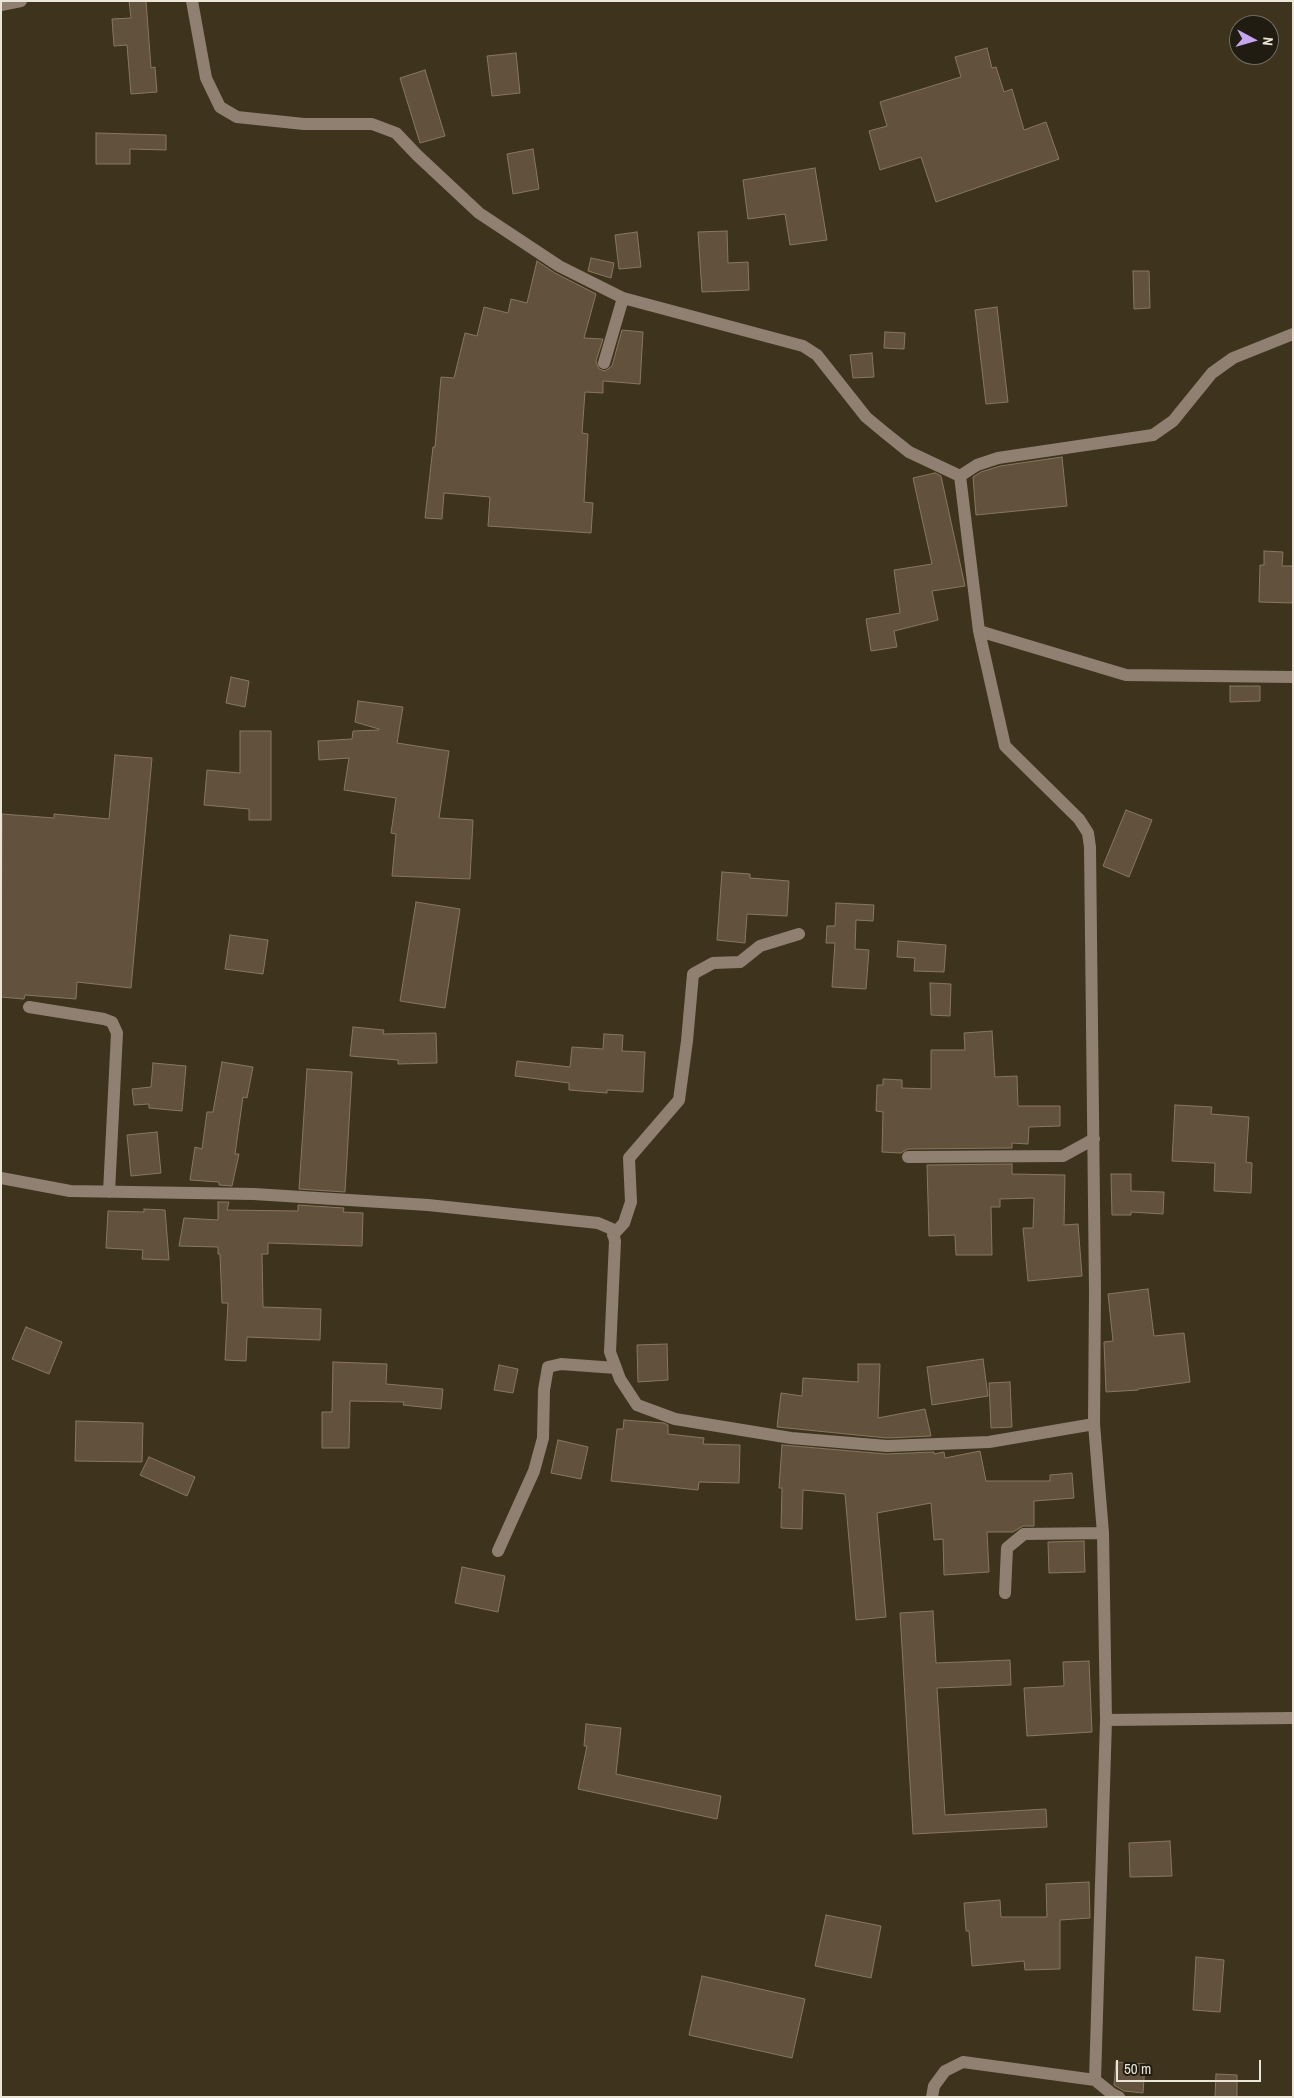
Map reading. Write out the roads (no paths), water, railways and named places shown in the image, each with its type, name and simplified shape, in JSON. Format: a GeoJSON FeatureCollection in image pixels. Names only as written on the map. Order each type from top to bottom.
{"type":"FeatureCollection","features":[{"type":"Feature","properties":{"kind":"street"},"geometry":{"type":"LineString","coordinates":[[1,5],[21,1]]}},
{"type":"Feature","properties":{"kind":"street"},"geometry":{"type":"LineString","coordinates":[[192,1],[206,78],[220,107],[237,117],[304,124],[372,124],[396,134],[479,213],[559,266],[623,298],[803,346],[817,355],[866,417],[908,452],[960,476]]}},
{"type":"Feature","properties":{"kind":"street"},"geometry":{"type":"LineString","coordinates":[[604,363],[623,298]]}},
{"type":"Feature","properties":{"kind":"street"},"geometry":{"type":"LineString","coordinates":[[960,476],[976,465],[998,458],[1153,436],[1173,421],[1212,373],[1233,358],[1293,334]]}},
{"type":"Feature","properties":{"kind":"street"},"geometry":{"type":"LineString","coordinates":[[960,476],[979,631],[1005,746],[1079,819],[1088,832],[1090,847],[1094,1139],[1094,1424],[1103,1533],[1106,1720],[1095,2080],[1097,2097]]}},
{"type":"Feature","properties":{"kind":"street"},"geometry":{"type":"LineString","coordinates":[[979,631],[1126,675],[1293,677]]}},
{"type":"Feature","properties":{"kind":"street"},"geometry":{"type":"LineString","coordinates":[[613,1235],[624,1223],[631,1202],[629,1158],[679,1100],[693,974],[713,963],[740,962],[760,946],[799,934]]}},
{"type":"Feature","properties":{"kind":"street"},"geometry":{"type":"LineString","coordinates":[[29,1007],[104,1019],[112,1022],[117,1033],[109,1192]]}},
{"type":"Feature","properties":{"kind":"street"},"geometry":{"type":"LineString","coordinates":[[908,1157],[1063,1156],[1094,1139]]}},
{"type":"Feature","properties":{"kind":"street"},"geometry":{"type":"LineString","coordinates":[[1,1178],[70,1191],[254,1194],[428,1205],[598,1223],[612,1229],[615,1241],[610,1352],[620,1379],[637,1405],[675,1419],[791,1438],[887,1446],[989,1442],[1094,1424]]}},
{"type":"Feature","properties":{"kind":"street"},"geometry":{"type":"LineString","coordinates":[[498,1551],[534,1472],[543,1438],[544,1390],[548,1367],[561,1364],[616,1368]]}},
{"type":"Feature","properties":{"kind":"street"},"geometry":{"type":"LineString","coordinates":[[1005,1593],[1007,1548],[1024,1534],[1103,1533]]}},
{"type":"Feature","properties":{"kind":"street"},"geometry":{"type":"LineString","coordinates":[[1106,1720],[1293,1718]]}},
{"type":"Feature","properties":{"kind":"street"},"geometry":{"type":"LineString","coordinates":[[932,2097],[934,2086],[945,2071],[963,2062],[1095,2080],[1111,2094],[1119,2097]]}}]}
